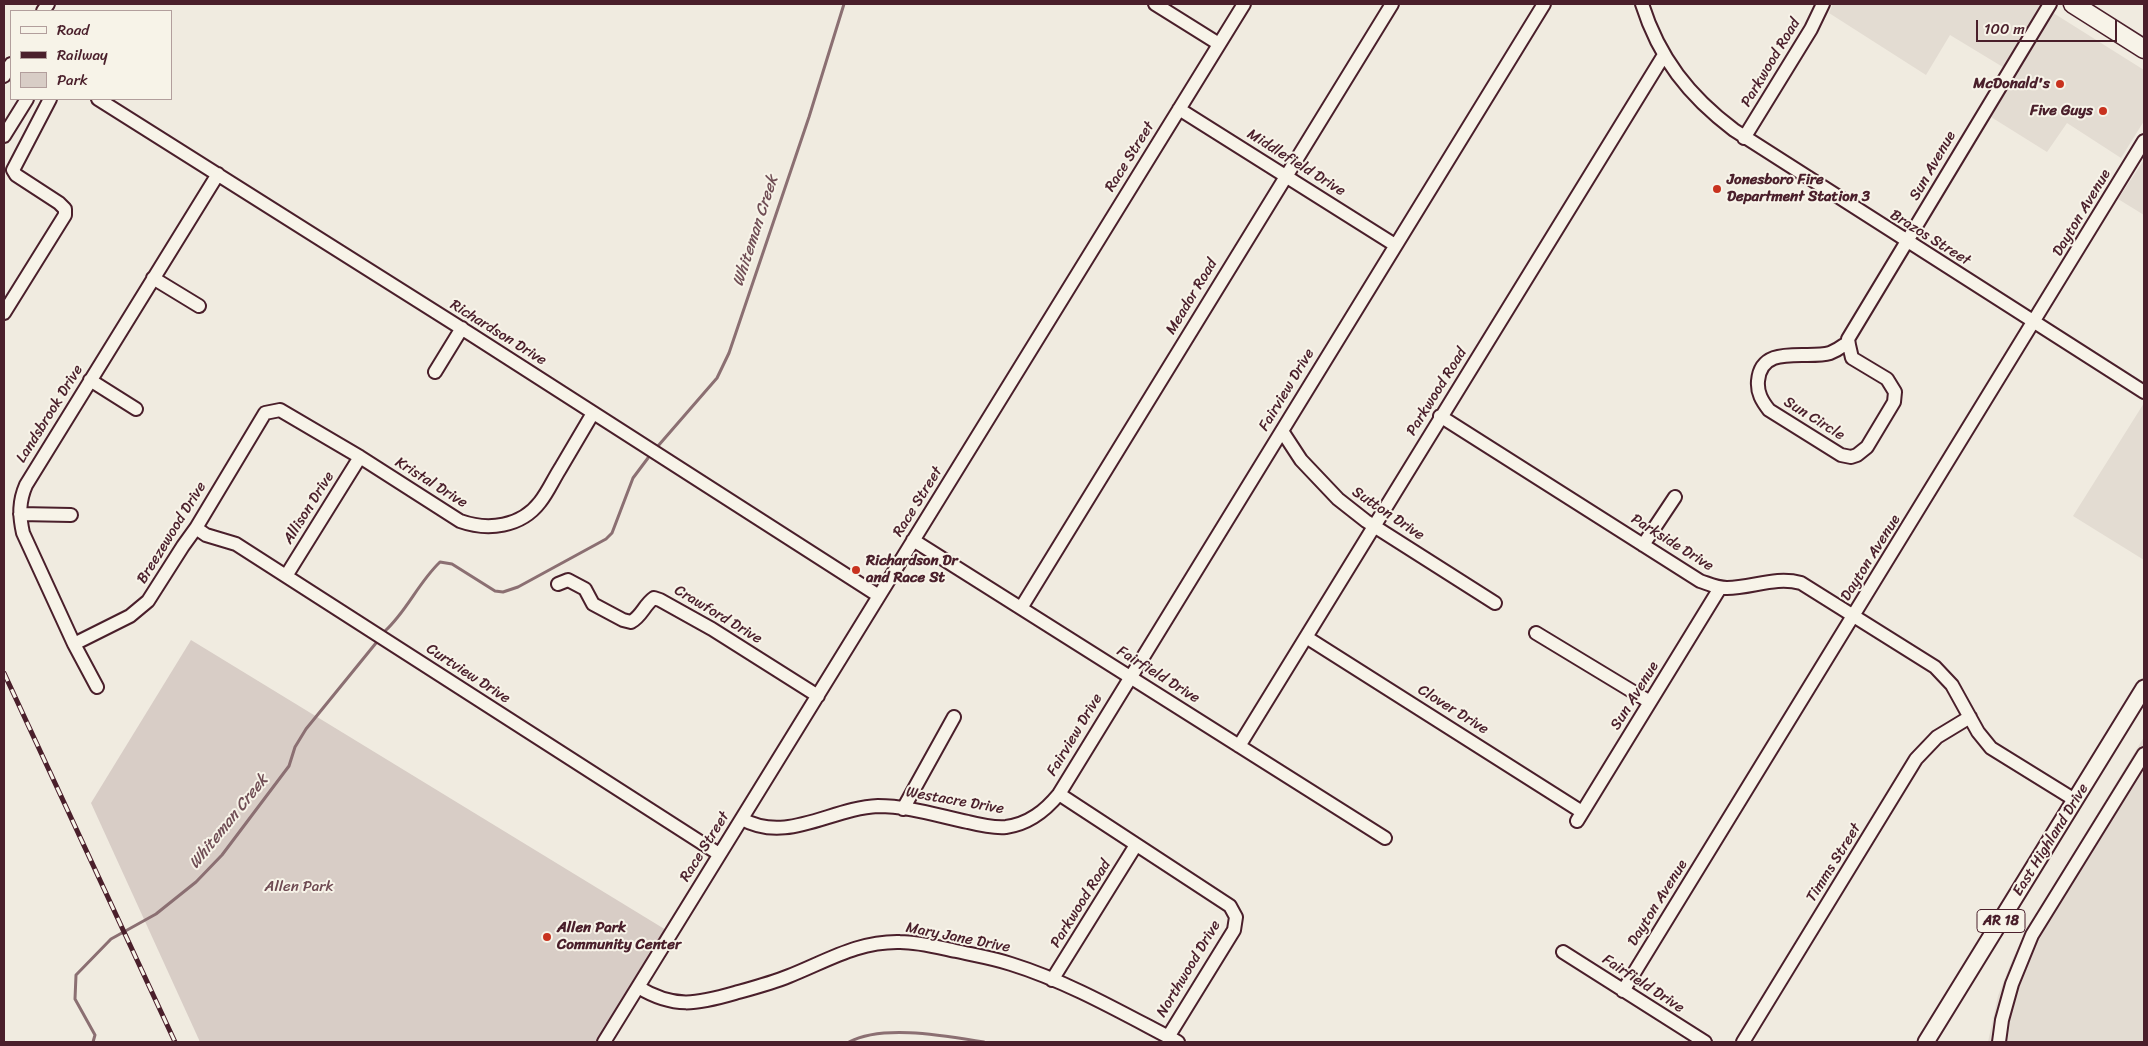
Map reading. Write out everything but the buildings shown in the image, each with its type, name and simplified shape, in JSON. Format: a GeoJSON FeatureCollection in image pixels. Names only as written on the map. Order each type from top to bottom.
{"type":"FeatureCollection","features":[{"type":"Feature","properties":{"kind":"highway"},"geometry":{"type":"LineString","coordinates":[[2073,4],[2144,49]]}},
{"type":"Feature","properties":{"kind":"main road","name":"East Highland Drive"},"geometry":{"type":"LineString","coordinates":[[1926,1042],[2144,688]]}},
{"type":"Feature","properties":{"kind":"street"},"geometry":{"type":"LineString","coordinates":[[1155,4],[1219,44]]}},
{"type":"Feature","properties":{"kind":"street","name":"Race Street"},"geometry":{"type":"LineString","coordinates":[[604,1042],[1244,4]]}},
{"type":"Feature","properties":{"kind":"street","name":"Meador Road"},"geometry":{"type":"LineString","coordinates":[[1021,608],[1392,4]]}},
{"type":"Feature","properties":{"kind":"street","name":"Brazos Street"},"geometry":{"type":"LineString","coordinates":[[1642,4],[1664,55],[1687,88],[1744,138],[2144,391]]}},
{"type":"Feature","properties":{"kind":"street","name":"Parkwood Road"},"geometry":{"type":"LineString","coordinates":[[1744,138],[1811,28],[1823,4]]}},
{"type":"Feature","properties":{"kind":"street","name":"Sun Avenue"},"geometry":{"type":"LineString","coordinates":[[1848,346],[1848,339],[2050,4]]}},
{"type":"Feature","properties":{"kind":"street","name":"Fairview Drive"},"geometry":{"type":"LineString","coordinates":[[1059,794],[1282,431],[1539,5]]}},
{"type":"Feature","properties":{"kind":"street","name":"Parkwood Road"},"geometry":{"type":"LineString","coordinates":[[1239,746],[1440,416],[1664,55]]}},
{"type":"Feature","properties":{"kind":"street"},"geometry":{"type":"LineString","coordinates":[[4,136],[27,100]]}},
{"type":"Feature","properties":{"kind":"street"},"geometry":{"type":"LineString","coordinates":[[4,313],[65,215],[65,209],[59,203],[16,175],[13,170],[49,100]]}},
{"type":"Feature","properties":{"kind":"street","name":"Richardson Drive"},"geometry":{"type":"LineString","coordinates":[[100,100],[462,328],[879,596]]}},
{"type":"Feature","properties":{"kind":"street","name":"Middlefield Drive"},"geometry":{"type":"LineString","coordinates":[[1179,109],[1395,245]]}},
{"type":"Feature","properties":{"kind":"street","name":"Dayton Avenue"},"geometry":{"type":"LineString","coordinates":[[1623,991],[2144,142]]}},
{"type":"Feature","properties":{"kind":"street","name":"Landsbrook Drive"},"geometry":{"type":"LineString","coordinates":[[97,687],[74,644],[23,532],[20,514],[22,496],[26,484],[218,174]]}},
{"type":"Feature","properties":{"kind":"street"},"geometry":{"type":"LineString","coordinates":[[153,278],[199,306]]}},
{"type":"Feature","properties":{"kind":"street"},"geometry":{"type":"LineString","coordinates":[[435,372],[462,328]]}},
{"type":"Feature","properties":{"kind":"street","name":"Sun Circle"},"geometry":{"type":"LineString","coordinates":[[1844,345],[1848,346],[1852,358],[1887,379],[1895,392],[1892,408],[1867,447],[1860,453],[1851,456],[1840,455],[1769,410],[1762,402],[1757,387],[1761,369],[1768,362],[1779,356],[1829,353],[1844,345]]}},
{"type":"Feature","properties":{"kind":"street"},"geometry":{"type":"LineString","coordinates":[[90,380],[136,409]]}},
{"type":"Feature","properties":{"kind":"street","name":"Kristal Drive"},"geometry":{"type":"LineString","coordinates":[[271,411],[280,410],[460,521],[482,527],[505,524],[523,517],[541,502],[593,413]]}},
{"type":"Feature","properties":{"kind":"street","name":"Breezewood Drive"},"geometry":{"type":"LineString","coordinates":[[74,644],[130,616],[144,606],[196,528],[263,415],[271,411]]}},
{"type":"Feature","properties":{"kind":"street","name":"Parkside Drive"},"geometry":{"type":"LineString","coordinates":[[1440,416],[1700,581],[1720,588],[1772,580],[1790,580],[1801,583],[1935,667],[1952,685],[1983,740],[1991,748],[2075,800]]}},
{"type":"Feature","properties":{"kind":"street","name":"Sutton Drive"},"geometry":{"type":"LineString","coordinates":[[1282,431],[1301,460],[1318,481],[1338,499],[1374,526],[1495,603]]}},
{"type":"Feature","properties":{"kind":"street","name":"Allison Drive"},"geometry":{"type":"LineString","coordinates":[[286,576],[360,458]]}},
{"type":"Feature","properties":{"kind":"street"},"geometry":{"type":"LineString","coordinates":[[1643,545],[1675,497]]}},
{"type":"Feature","properties":{"kind":"street"},"geometry":{"type":"LineString","coordinates":[[20,514],[71,515]]}},
{"type":"Feature","properties":{"kind":"street","name":"Curtview Drive"},"geometry":{"type":"LineString","coordinates":[[196,528],[206,535],[236,544],[720,854]]}},
{"type":"Feature","properties":{"kind":"street","name":"Fairfield Drive"},"geometry":{"type":"LineString","coordinates":[[913,540],[1385,838]]}},
{"type":"Feature","properties":{"kind":"street","name":"Crawford Drive"},"geometry":{"type":"LineString","coordinates":[[558,584],[568,580],[585,589],[593,604],[623,620],[631,622],[640,617],[649,602],[654,598],[660,600],[704,624],[818,696]]}},
{"type":"Feature","properties":{"kind":"street","name":"Sun Avenue"},"geometry":{"type":"LineString","coordinates":[[1580,816],[1720,588]]}},
{"type":"Feature","properties":{"kind":"street"},"geometry":{"type":"LineString","coordinates":[[1536,634],[1650,702]]}},
{"type":"Feature","properties":{"kind":"street","name":"Clover Drive"},"geometry":{"type":"LineString","coordinates":[[1306,636],[1580,816]]}},
{"type":"Feature","properties":{"kind":"street"},"geometry":{"type":"LineString","coordinates":[[903,809],[954,717]]}},
{"type":"Feature","properties":{"kind":"street","name":"Timms Street"},"geometry":{"type":"LineString","coordinates":[[1743,1042],[1916,759],[1937,737],[1970,717]]}},
{"type":"Feature","properties":{"kind":"street"},"geometry":{"type":"LineString","coordinates":[[2000,1042],[2002,1020],[2012,984],[2032,935],[2144,754]]}},
{"type":"Feature","properties":{"kind":"street"},"geometry":{"type":"LineString","coordinates":[[1059,794],[1136,845]]}},
{"type":"Feature","properties":{"kind":"street","name":"Westacre Drive"},"geometry":{"type":"LineString","coordinates":[[742,819],[762,827],[778,829],[796,826],[841,812],[876,806],[903,809],[984,826],[1004,827],[1017,825],[1042,813],[1059,794]]}},
{"type":"Feature","properties":{"kind":"street","name":"Parkwood Road"},"geometry":{"type":"LineString","coordinates":[[1052,980],[1136,845]]}},
{"type":"Feature","properties":{"kind":"street","name":"Northwood Drive"},"geometry":{"type":"LineString","coordinates":[[1136,845],[1230,906],[1236,916],[1234,930],[1173,1040]]}},
{"type":"Feature","properties":{"kind":"street","name":"Mary Jane Drive"},"geometry":{"type":"LineString","coordinates":[[638,987],[660,998],[694,1003],[765,984],[842,952],[882,942],[918,943],[1010,964],[1052,980],[1173,1040]]}},
{"type":"Feature","properties":{"kind":"street","name":"Fairfield Drive"},"geometry":{"type":"LineString","coordinates":[[1563,952],[1705,1042]]}},
{"type":"Feature","properties":{"kind":"shaded area"},"geometry":{"type":"Polygon","coordinates":[[[1833,4],[2039,4],[2144,70],[2144,121],[2121,158],[2067,123],[2047,152],[1991,117],[2016,75],[1950,35],[1926,75],[1829,13],[1833,4]]]}},
{"type":"Feature","properties":{"kind":"shaded area"},"geometry":{"type":"Polygon","coordinates":[[[2144,160],[2144,215],[2118,199],[2144,160]]]}},
{"type":"Feature","properties":{"kind":"shaded area"},"geometry":{"type":"Polygon","coordinates":[[[2144,403],[2144,560],[2073,516],[2144,403]]]}},
{"type":"Feature","properties":{"kind":"shaded area"},"geometry":{"type":"Polygon","coordinates":[[[2144,737],[2144,1042],[1988,1042],[1998,996],[2012,960],[2029,926],[2144,737]]]}},
{"type":"Feature","properties":{"kind":"green space","name":"Allen Park"},"geometry":{"type":"Polygon","coordinates":[[[191,640],[671,933],[604,1042],[200,1042],[91,803],[191,640]]]}},
{"type":"Feature","properties":{"kind":"waterway","name":"Whiteman Creek"},"geometry":{"type":"LineString","coordinates":[[658,446],[717,378],[729,353],[809,117],[844,4]]}},
{"type":"Feature","properties":{"kind":"waterway","name":"Whiteman Creek"},"geometry":{"type":"LineString","coordinates":[[385,631],[400,615],[425,579],[440,562],[452,564],[495,591],[503,592],[518,587],[606,539],[612,533],[633,478],[648,458]]}},
{"type":"Feature","properties":{"kind":"waterway","name":"Whiteman Creek"},"geometry":{"type":"LineString","coordinates":[[93,1042],[95,1035],[75,999],[76,975],[111,939],[156,914],[196,882],[222,855],[289,766],[295,747],[306,729],[376,643]]}},
{"type":"Feature","properties":{"kind":"waterway"},"geometry":{"type":"LineString","coordinates":[[849,1042],[863,1037],[897,1033],[915,1033],[984,1042]]}},
{"type":"Feature","properties":{"kind":"railway"},"geometry":{"type":"LineString","coordinates":[[4,673],[175,1042]]}},
{"type":"Feature","properties":{"kind":"place","name":"McDonald's"},"geometry":{"type":"Point","coordinates":[2060,84]}},
{"type":"Feature","properties":{"kind":"place","name":"Five Guys"},"geometry":{"type":"Point","coordinates":[2103,111]}},
{"type":"Feature","properties":{"kind":"place","name":"Jonesboro Fire Department Station 3"},"geometry":{"type":"Point","coordinates":[1717,189]}},
{"type":"Feature","properties":{"kind":"place","name":"Richardson Dr and Race St"},"geometry":{"type":"Point","coordinates":[856,570]}},
{"type":"Feature","properties":{"kind":"place","name":"Allen Park Community Center"},"geometry":{"type":"Point","coordinates":[547,937]}}]}
